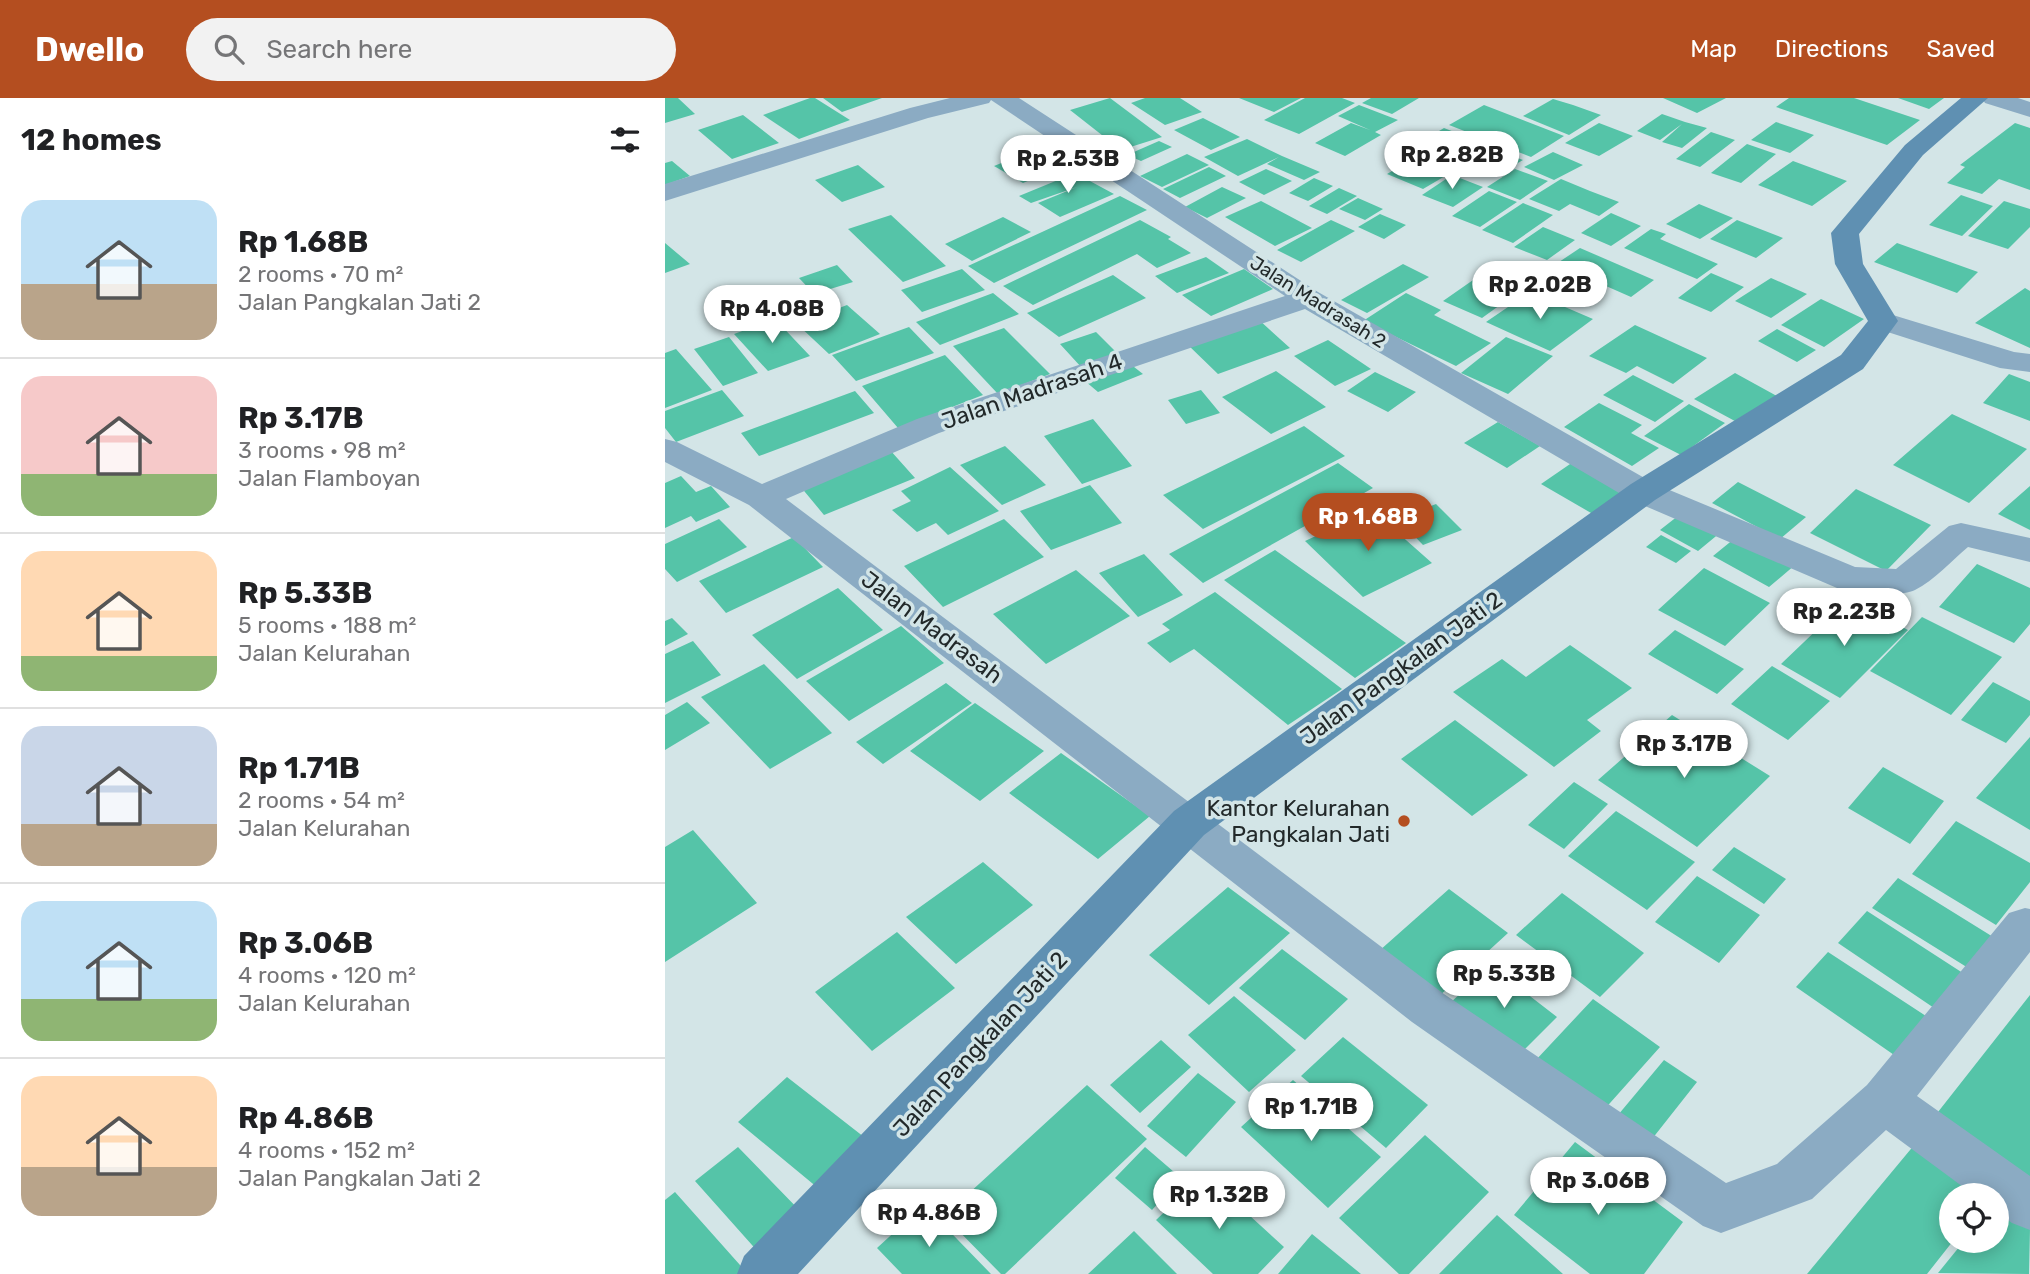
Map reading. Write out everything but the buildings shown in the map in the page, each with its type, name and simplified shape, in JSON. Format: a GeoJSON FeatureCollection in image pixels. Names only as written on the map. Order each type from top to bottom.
{"type":"FeatureCollection","features":[{"type":"Feature","properties":{"kind":"street"},"geometry":{"type":"LineString","coordinates":[[665,193],[909,106],[981,98]]}},
{"type":"Feature","properties":{"kind":"street","name":"Jalan Madrasah 2"},"geometry":{"type":"LineString","coordinates":[[1002,98],[1308,298],[1643,492],[1850,579],[1904,581],[1961,534],[2030,550]]}},
{"type":"Feature","properties":{"kind":"street"},"geometry":{"type":"LineString","coordinates":[[1976,98],[1914,150],[1845,233],[1849,264],[1883,321],[2011,360],[2030,363]]}},
{"type":"Feature","properties":{"kind":"street"},"geometry":{"type":"LineString","coordinates":[[1994,98],[2030,110]]}},
{"type":"Feature","properties":{"kind":"street","name":"Jalan Madrasah 4"},"geometry":{"type":"LineString","coordinates":[[761,497],[928,426],[1308,298]]}},
{"type":"Feature","properties":{"kind":"street","name":"Jalan Pangkalan Jati 2"},"geometry":{"type":"LineString","coordinates":[[763,1274],[1189,823],[1643,492],[1852,362],[1883,321]]}},
{"type":"Feature","properties":{"kind":"street","name":"Jalan Madrasah"},"geometry":{"type":"LineString","coordinates":[[669,456],[761,497],[1428,1007],[1721,1209],[1794,1182],[1885,1100]]}},
{"type":"Feature","properties":{"kind":"street"},"geometry":{"type":"LineString","coordinates":[[2025,926],[1885,1100],[2030,1206]]}},
{"type":"Feature","properties":{"kind":"place","name":"Kantor Kelurahan Pangkalan Jati"},"geometry":{"type":"Point","coordinates":[1404,821]}}]}
